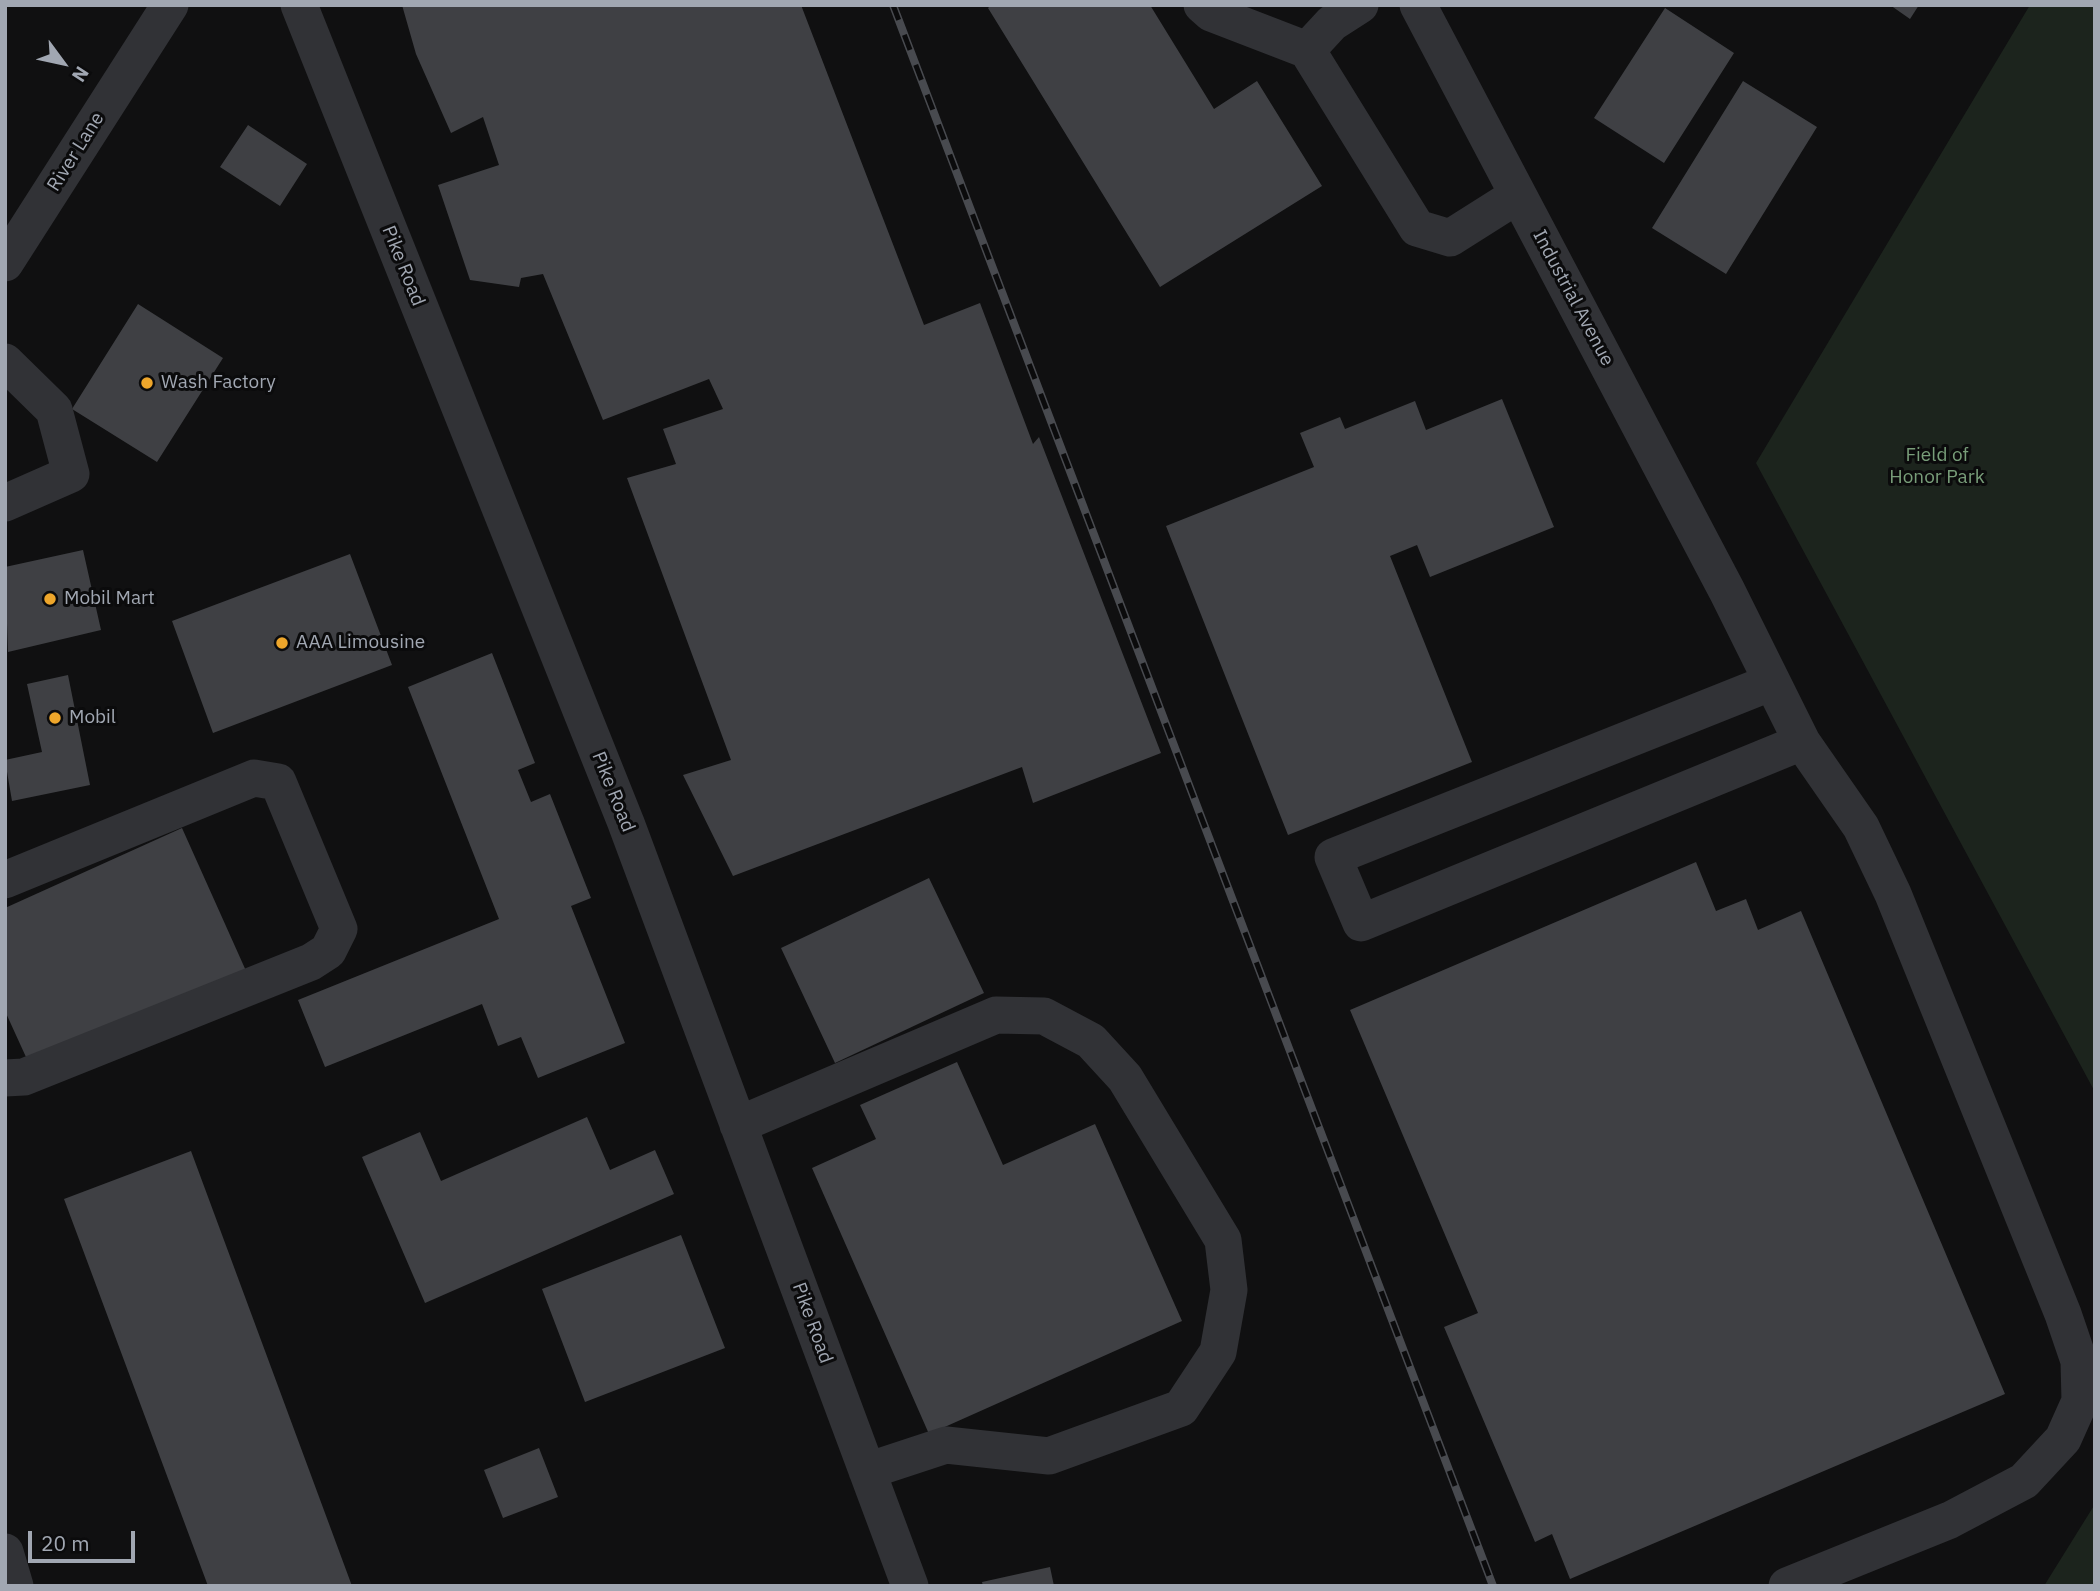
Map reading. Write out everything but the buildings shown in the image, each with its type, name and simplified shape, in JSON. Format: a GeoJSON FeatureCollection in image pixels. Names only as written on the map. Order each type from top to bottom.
{"type":"FeatureCollection","features":[{"type":"Feature","properties":{"kind":"street","name":"River Lane"},"geometry":{"type":"LineString","coordinates":[[5,264],[170,5]]}},
{"type":"Feature","properties":{"kind":"street","name":"Pike Road"},"geometry":{"type":"LineString","coordinates":[[299,5],[621,810],[910,1586]]}},
{"type":"Feature","properties":{"kind":"street"},"geometry":{"type":"LineString","coordinates":[[1202,5],[1211,13],[1307,50],[1417,228],[1450,237],[1518,195]]}},
{"type":"Feature","properties":{"kind":"street"},"geometry":{"type":"LineString","coordinates":[[1307,50],[1332,23],[1360,5]]}},
{"type":"Feature","properties":{"kind":"street","name":"Industrial Avenue"},"geometry":{"type":"LineString","coordinates":[[1426,10],[1518,195],[1727,591],[1802,742],[1861,827],[1893,894],[2063,1314],[2078,1361],[2080,1401],[2063,1439],[2024,1480],[1950,1520],[1787,1586]]}},
{"type":"Feature","properties":{"kind":"street"},"geometry":{"type":"LineString","coordinates":[[5,362],[54,410],[71,474],[5,503]]}},
{"type":"Feature","properties":{"kind":"street"},"geometry":{"type":"LineString","coordinates":[[1772,682],[1333,857],[1362,923],[1802,742]]}},
{"type":"Feature","properties":{"kind":"street"},"geometry":{"type":"LineString","coordinates":[[5,880],[199,798],[254,778],[278,782],[339,929],[328,951],[311,962],[15,1077]]}},
{"type":"Feature","properties":{"kind":"street"},"geometry":{"type":"LineString","coordinates":[[738,1125],[996,1015],[1044,1016],[1091,1041],[1125,1078],[1223,1240],[1229,1290],[1218,1352],[1181,1408],[1049,1456],[946,1445],[867,1471]]}},
{"type":"Feature","properties":{"kind":"street"},"geometry":{"type":"LineString","coordinates":[[5,1552],[15,1586]]}},
{"type":"Feature","properties":{"kind":"green space","name":"Field of Honor Park"},"geometry":{"type":"Polygon","coordinates":[[[2030,5],[2095,5],[2095,1092],[1756,463],[2030,5]]]}},
{"type":"Feature","properties":{"kind":"green space"},"geometry":{"type":"Polygon","coordinates":[[[2095,1504],[2095,1586],[2044,1586],[2095,1504]]]}},
{"type":"Feature","properties":{"kind":"railway"},"geometry":{"type":"LineString","coordinates":[[893,5],[1493,1586]]}},
{"type":"Feature","properties":{"kind":"place","name":"Wash Factory"},"geometry":{"type":"Point","coordinates":[147,383]}},
{"type":"Feature","properties":{"kind":"place","name":"Mobil Mart"},"geometry":{"type":"Point","coordinates":[50,599]}},
{"type":"Feature","properties":{"kind":"place","name":"AAA Limousine"},"geometry":{"type":"Point","coordinates":[282,643]}},
{"type":"Feature","properties":{"kind":"place","name":"Mobil"},"geometry":{"type":"Point","coordinates":[55,718]}}]}
